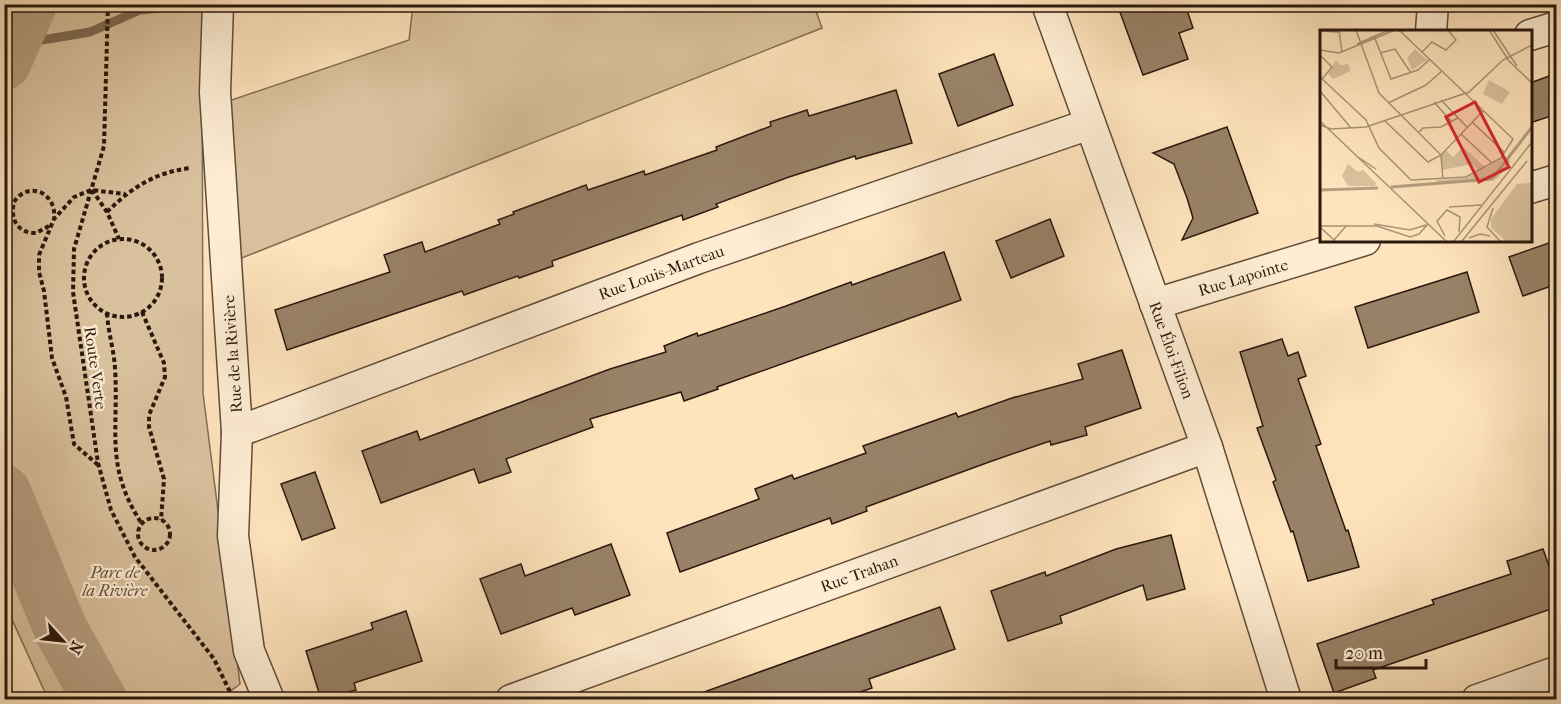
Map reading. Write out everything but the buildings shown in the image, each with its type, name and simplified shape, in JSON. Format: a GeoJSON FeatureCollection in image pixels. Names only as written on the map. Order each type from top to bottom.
{"type":"FeatureCollection","features":[{"type":"Feature","properties":{"kind":"street","name":"Rue de la Rivière"},"geometry":{"type":"LineString","coordinates":[[218,4],[215,92],[237,432],[233,536],[249,651],[269,699]]}},
{"type":"Feature","properties":{"kind":"street","name":"Rue Éloi-Filion"},"geometry":{"type":"LineString","coordinates":[[1047,4],[1207,447],[1286,699]]}},
{"type":"Feature","properties":{"kind":"street"},"geometry":{"type":"LineString","coordinates":[[1431,30],[1433,4]]}},
{"type":"Feature","properties":{"kind":"street"},"geometry":{"type":"LineString","coordinates":[[1531,35],[1557,27]]}},
{"type":"Feature","properties":{"kind":"street","name":"Rue Louis-Marteau"},"geometry":{"type":"LineString","coordinates":[[237,432],[699,258],[1090,124]]}},
{"type":"Feature","properties":{"kind":"street"},"geometry":{"type":"LineString","coordinates":[[1531,188],[1557,180]]}},
{"type":"Feature","properties":{"kind":"street","name":"Rue Lapointe"},"geometry":{"type":"LineString","coordinates":[[1155,304],[1358,242]]}},
{"type":"Feature","properties":{"kind":"street","name":"Rue Trahan"},"geometry":{"type":"LineString","coordinates":[[511,699],[1207,447]]}},
{"type":"Feature","properties":{"kind":"street"},"geometry":{"type":"LineString","coordinates":[[1476,699],[1557,672]]}},
{"type":"Feature","properties":{"kind":"path","name":"Route Verte"},"geometry":{"type":"LineString","coordinates":[[108,4],[104,146],[74,249],[73,292],[99,466],[111,510],[135,557],[214,659],[234,699]]}},
{"type":"Feature","properties":{"kind":"path"},"geometry":{"type":"LineString","coordinates":[[107,212],[125,194],[168,171],[219,165]]}},
{"type":"Feature","properties":{"kind":"path"},"geometry":{"type":"LineString","coordinates":[[50,225],[43,231],[30,233],[20,229],[12,214],[14,202],[23,193],[32,190],[50,197],[54,219]]}},
{"type":"Feature","properties":{"kind":"path"},"geometry":{"type":"LineString","coordinates":[[99,466],[74,444],[66,397],[52,358],[44,291],[39,272],[39,255],[50,225],[74,196],[91,190],[125,194]]}},
{"type":"Feature","properties":{"kind":"path"},"geometry":{"type":"LineString","coordinates":[[91,190],[107,212],[119,239]]}},
{"type":"Feature","properties":{"kind":"path"},"geometry":{"type":"LineString","coordinates":[[119,239],[136,241],[148,247],[157,258],[161,269],[159,294],[142,312],[131,316],[107,314],[96,307],[89,297],[84,284],[84,271],[89,258],[98,248],[119,239]]}},
{"type":"Feature","properties":{"kind":"path"},"geometry":{"type":"LineString","coordinates":[[142,312],[164,363],[165,377],[149,415],[149,427],[164,479],[161,520]]}},
{"type":"Feature","properties":{"kind":"path"},"geometry":{"type":"LineString","coordinates":[[107,314],[115,367],[115,461],[127,502],[142,524]]}},
{"type":"Feature","properties":{"kind":"path"},"geometry":{"type":"LineString","coordinates":[[151,519],[161,520],[169,527],[170,538],[165,547],[155,551],[141,544],[138,534],[142,524],[151,519]]}},
{"type":"Feature","properties":{"kind":"green space","name":"Parc de la Rivière"},"geometry":{"type":"Polygon","coordinates":[[[40,5],[202,5],[203,393],[240,684],[220,699],[48,699],[5,604],[4,91],[40,5]]]}},
{"type":"Feature","properties":{"kind":"green space"},"geometry":{"type":"Polygon","coordinates":[[[413,5],[814,5],[822,28],[219,267],[208,108],[409,40],[413,5]]]}},
{"type":"Feature","properties":{"kind":"waterway"},"geometry":{"type":"LineString","coordinates":[[4,63],[30,4]]}},
{"type":"Feature","properties":{"kind":"waterway"},"geometry":{"type":"LineString","coordinates":[[12,45],[90,32],[140,10],[180,6]]}},
{"type":"Feature","properties":{"kind":"waterway"},"geometry":{"type":"LineString","coordinates":[[4,492],[61,630],[100,700]]}}]}
